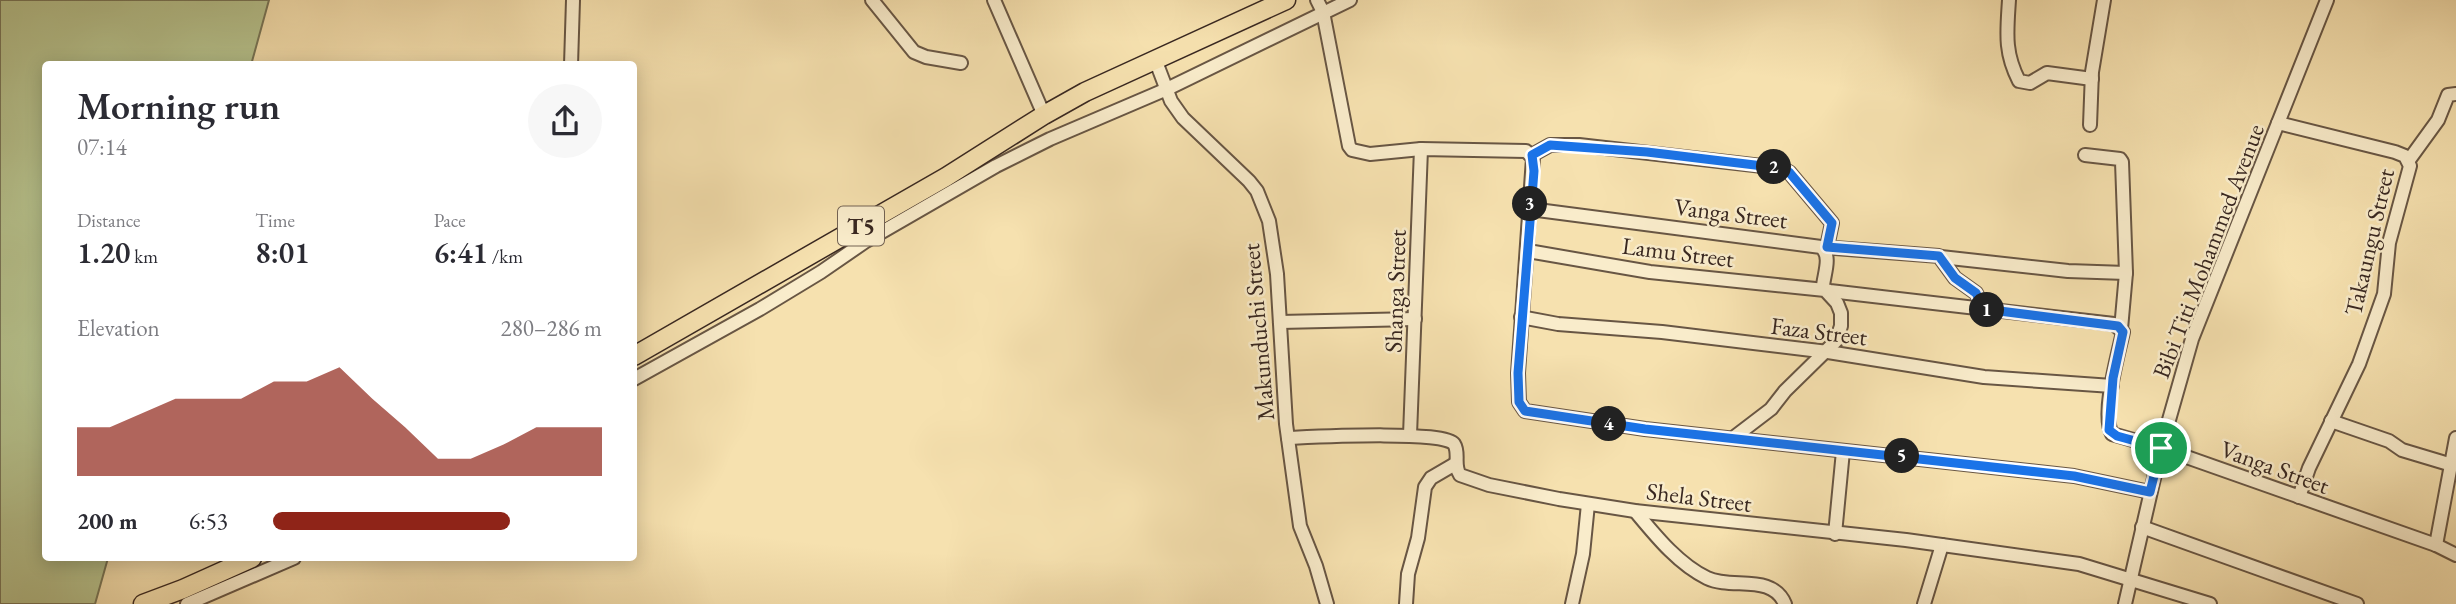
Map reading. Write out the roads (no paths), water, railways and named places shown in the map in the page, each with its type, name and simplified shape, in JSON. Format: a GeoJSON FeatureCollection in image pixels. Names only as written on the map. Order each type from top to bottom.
{"type":"FeatureCollection","features":[{"type":"Feature","properties":{"kind":"highway","name":"T5"},"geometry":{"type":"LineString","coordinates":[[637,354],[946,177],[1085,92],[1286,0]]}},
{"type":"Feature","properties":{"kind":"highway"},"geometry":{"type":"LineString","coordinates":[[143,604],[245,561]]}},
{"type":"Feature","properties":{"kind":"street"},"geometry":{"type":"LineString","coordinates":[[571,61],[573,0]]}},
{"type":"Feature","properties":{"kind":"street"},"geometry":{"type":"LineString","coordinates":[[872,0],[914,52],[926,57],[961,63]]}},
{"type":"Feature","properties":{"kind":"street"},"geometry":{"type":"LineString","coordinates":[[994,0],[1044,115]]}},
{"type":"Feature","properties":{"kind":"street"},"geometry":{"type":"LineString","coordinates":[[1317,0],[1323,12],[1350,148],[1355,152],[1370,154],[1421,149],[1525,151],[1532,155]]}},
{"type":"Feature","properties":{"kind":"street"},"geometry":{"type":"LineString","coordinates":[[637,377],[760,309],[821,272],[866,240],[996,166],[1050,139],[1167,89],[1350,0]]}},
{"type":"Feature","properties":{"kind":"street"},"geometry":{"type":"LineString","coordinates":[[2009,0],[2007,49],[2009,62],[2019,81],[2030,83],[2047,73],[2092,79]]}},
{"type":"Feature","properties":{"kind":"street"},"geometry":{"type":"LineString","coordinates":[[2090,125],[2092,79],[2104,0]]}},
{"type":"Feature","properties":{"kind":"street","name":"Bibi Titi Mohammed Avenue"},"geometry":{"type":"LineString","coordinates":[[2125,604],[2161,448],[2192,340],[2327,0]]}},
{"type":"Feature","properties":{"kind":"street","name":"Makunduchi Street"},"geometry":{"type":"LineString","coordinates":[[1155,59],[1182,118],[1229,160],[1257,191],[1269,221],[1277,274],[1288,438],[1300,526],[1327,604]]}},
{"type":"Feature","properties":{"kind":"street"},"geometry":{"type":"LineString","coordinates":[[2409,160],[2438,120],[2448,95],[2456,94]]}},
{"type":"Feature","properties":{"kind":"street","name":"Takaungu Street"},"geometry":{"type":"LineString","coordinates":[[2278,123],[2395,152],[2409,160],[2410,166],[2389,243],[2384,294],[2359,364],[2309,468],[2299,497]]}},
{"type":"Feature","properties":{"kind":"street"},"geometry":{"type":"LineString","coordinates":[[1532,155],[1550,145],[1579,145],[1780,168],[1789,172],[1832,223],[1824,247],[1828,257],[1823,286],[1837,303],[1842,321],[1838,337],[1828,352],[1785,391],[1770,410],[1733,438]]}},
{"type":"Feature","properties":{"kind":"street","name":"Shanga Street"},"geometry":{"type":"LineString","coordinates":[[1410,435],[1421,149]]}},
{"type":"Feature","properties":{"kind":"street"},"geometry":{"type":"LineString","coordinates":[[1532,155],[1534,171],[1521,317],[1519,402],[1525,411],[1645,429],[2074,476],[2150,492]]}},
{"type":"Feature","properties":{"kind":"street","name":"Vanga Street"},"geometry":{"type":"LineString","coordinates":[[2085,155],[2121,160],[2126,273],[2121,329],[2123,332],[2112,386],[2108,424],[2112,434],[2161,448],[2437,545],[2456,555]]}},
{"type":"Feature","properties":{"kind":"street","name":"Vanga Street"},"geometry":{"type":"LineString","coordinates":[[1530,209],[1824,247],[2058,270],[2126,273]]}},
{"type":"Feature","properties":{"kind":"street","name":"Lamu Street"},"geometry":{"type":"LineString","coordinates":[[1528,251],[1650,272],[1825,290]]}},
{"type":"Feature","properties":{"kind":"street"},"geometry":{"type":"LineString","coordinates":[[1941,257],[1955,278],[1976,293],[1984,309]]}},
{"type":"Feature","properties":{"kind":"street"},"geometry":{"type":"LineString","coordinates":[[1825,290],[2114,324],[2121,329]]}},
{"type":"Feature","properties":{"kind":"street","name":"Faza Street"},"geometry":{"type":"LineString","coordinates":[[1521,317],[1558,324],[1662,332],[1828,352],[1984,377],[2112,386]]}},
{"type":"Feature","properties":{"kind":"street"},"geometry":{"type":"LineString","coordinates":[[1280,322],[1415,319]]}},
{"type":"Feature","properties":{"kind":"street"},"geometry":{"type":"LineString","coordinates":[[2331,421],[2389,441],[2402,450],[2452,465]]}},
{"type":"Feature","properties":{"kind":"street","name":"Shela Street"},"geometry":{"type":"LineString","coordinates":[[1288,438],[1410,435],[1441,438],[1453,443],[1455,464],[1460,475],[1469,479],[1635,511],[1942,545],[2080,564],[2210,604]]}},
{"type":"Feature","properties":{"kind":"street"},"geometry":{"type":"LineString","coordinates":[[2437,545],[2456,438]]}},
{"type":"Feature","properties":{"kind":"street"},"geometry":{"type":"LineString","coordinates":[[1835,534],[1843,451]]}},
{"type":"Feature","properties":{"kind":"street"},"geometry":{"type":"LineString","coordinates":[[1406,604],[1408,574],[1418,538],[1425,486],[1431,478],[1455,464]]}},
{"type":"Feature","properties":{"kind":"street"},"geometry":{"type":"LineString","coordinates":[[1572,604],[1583,554],[1588,504]]}},
{"type":"Feature","properties":{"kind":"street"},"geometry":{"type":"LineString","coordinates":[[1635,511],[1666,546],[1707,578],[1726,583],[1763,585],[1773,589],[1785,604]]}},
{"type":"Feature","properties":{"kind":"street"},"geometry":{"type":"LineString","coordinates":[[2142,527],[2357,604]]}},
{"type":"Feature","properties":{"kind":"street"},"geometry":{"type":"LineString","coordinates":[[1924,604],[1942,545]]}},
{"type":"Feature","properties":{"kind":"street"},"geometry":{"type":"LineString","coordinates":[[187,604],[287,561]]}}]}
